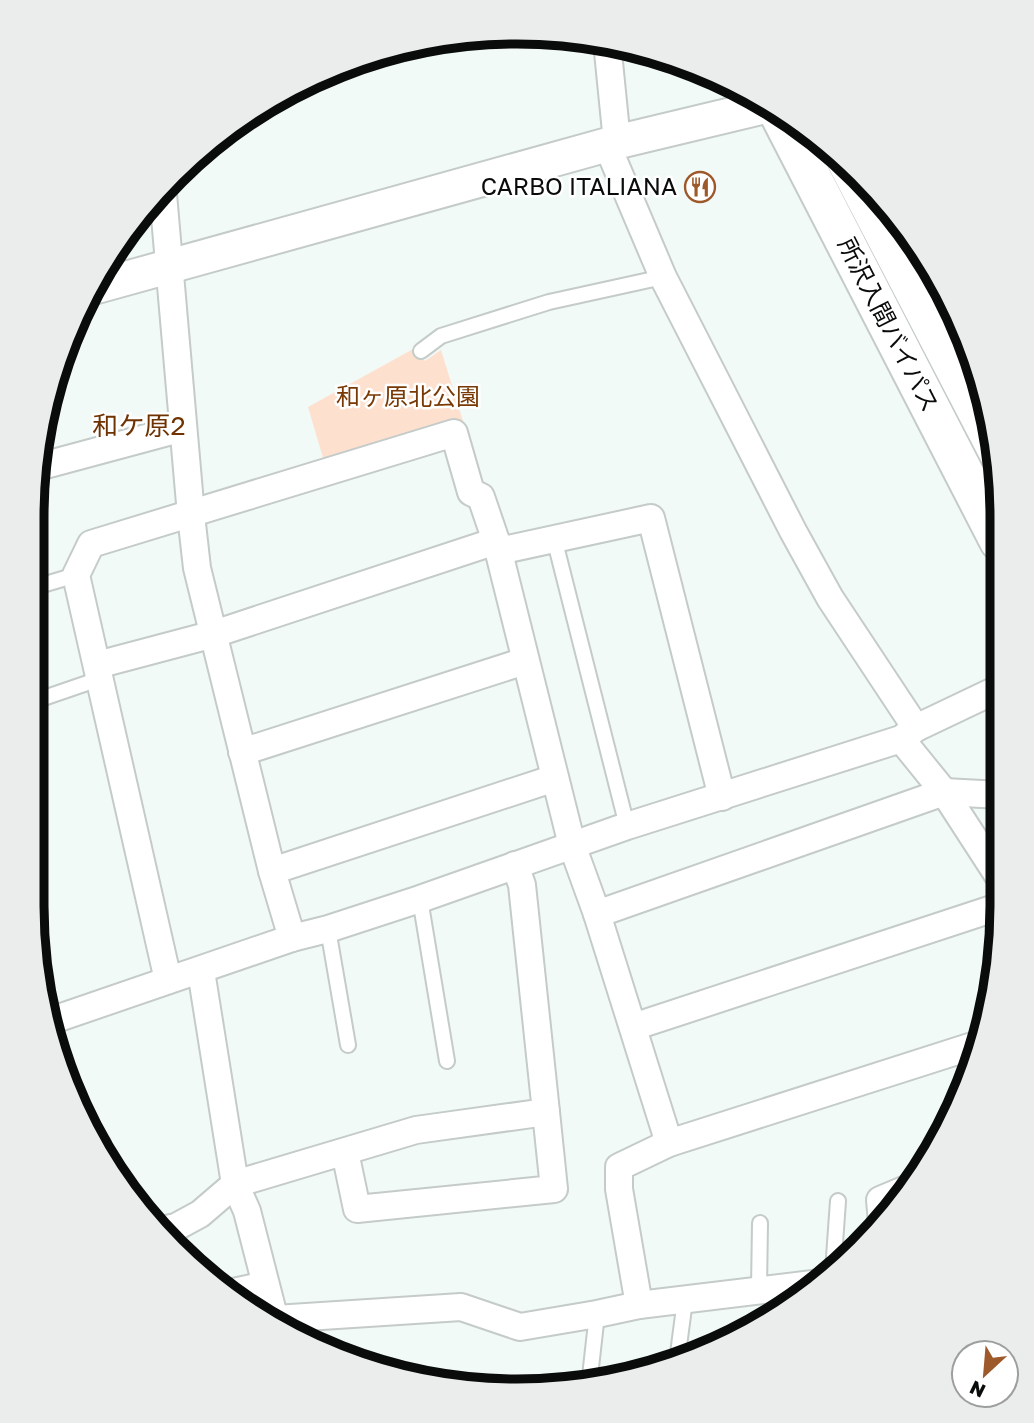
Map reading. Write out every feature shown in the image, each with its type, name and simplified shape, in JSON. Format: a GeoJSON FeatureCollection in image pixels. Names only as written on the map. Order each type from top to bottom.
{"type":"FeatureCollection","features":[{"type":"Feature","properties":{"kind":"highway","name":"所沢入間バイパス"},"geometry":{"type":"LineString","coordinates":[[787,129],[990,524]]}},
{"type":"Feature","properties":{"kind":"highway","name":"所沢入間バイパス"},"geometry":{"type":"LineString","coordinates":[[874,206],[951,333],[969,379]]}},
{"type":"Feature","properties":{"kind":"street"},"geometry":{"type":"LineString","coordinates":[[608,53],[612,144],[663,277],[823,587],[944,792],[990,863]]}},
{"type":"Feature","properties":{"kind":"street"},"geometry":{"type":"LineString","coordinates":[[105,284],[612,144],[756,109]]}},
{"type":"Feature","properties":{"kind":"street"},"geometry":{"type":"LineString","coordinates":[[164,202],[197,568],[272,871],[292,938]]}},
{"type":"Feature","properties":{"kind":"street"},"geometry":{"type":"LineString","coordinates":[[47,465],[183,428]]}},
{"type":"Feature","properties":{"kind":"street"},"geometry":{"type":"LineString","coordinates":[[168,980],[76,575],[91,544],[454,433],[471,492],[481,497],[497,546],[572,845],[597,914],[669,1143]]}},
{"type":"Feature","properties":{"kind":"street"},"geometry":{"type":"LineString","coordinates":[[98,672],[497,546],[554,538],[651,518],[722,797]]}},
{"type":"Feature","properties":{"kind":"street"},"geometry":{"type":"LineString","coordinates":[[243,752],[525,661]]}},
{"type":"Feature","properties":{"kind":"street"},"geometry":{"type":"LineString","coordinates":[[58,1018],[292,938],[420,899],[627,825],[722,797],[909,734],[990,693]]}},
{"type":"Feature","properties":{"kind":"street"},"geometry":{"type":"LineString","coordinates":[[272,871],[555,778]]}},
{"type":"Feature","properties":{"kind":"street"},"geometry":{"type":"LineString","coordinates":[[597,914],[944,792],[990,794]]}},
{"type":"Feature","properties":{"kind":"street"},"geometry":{"type":"LineString","coordinates":[[345,1152],[357,1209],[554,1189],[522,885],[515,865]]}},
{"type":"Feature","properties":{"kind":"street"},"geometry":{"type":"LineString","coordinates":[[633,1027],[990,910]]}},
{"type":"Feature","properties":{"kind":"street"},"geometry":{"type":"LineString","coordinates":[[201,971],[236,1184],[247,1211],[273,1312]]}},
{"type":"Feature","properties":{"kind":"street"},"geometry":{"type":"LineString","coordinates":[[639,1304],[619,1189],[619,1167],[669,1143],[968,1047]]}},
{"type":"Feature","properties":{"kind":"street"},"geometry":{"type":"LineString","coordinates":[[170,1228],[200,1214],[236,1184],[416,1130],[546,1112]]}},
{"type":"Feature","properties":{"kind":"street"},"geometry":{"type":"LineString","coordinates":[[881,1208],[880,1200],[891,1195]]}},
{"type":"Feature","properties":{"kind":"street"},"geometry":{"type":"LineString","coordinates":[[241,1290],[265,1284]]}},
{"type":"Feature","properties":{"kind":"street"},"geometry":{"type":"LineString","coordinates":[[288,1320],[461,1307],[520,1326],[597,1314],[639,1304],[774,1295],[792,1290]]}},
{"type":"Feature","properties":{"kind":"lane"},"geometry":{"type":"LineString","coordinates":[[421,351],[441,336],[537,306],[663,277]]}},
{"type":"Feature","properties":{"kind":"lane"},"geometry":{"type":"LineString","coordinates":[[554,538],[627,825]]}},
{"type":"Feature","properties":{"kind":"lane"},"geometry":{"type":"LineString","coordinates":[[44,584],[76,575]]}},
{"type":"Feature","properties":{"kind":"lane"},"geometry":{"type":"LineString","coordinates":[[44,697],[98,672]]}},
{"type":"Feature","properties":{"kind":"lane"},"geometry":{"type":"LineString","coordinates":[[420,899],[447,1061]]}},
{"type":"Feature","properties":{"kind":"lane"},"geometry":{"type":"LineString","coordinates":[[327,929],[348,1045]]}},
{"type":"Feature","properties":{"kind":"lane"},"geometry":{"type":"LineString","coordinates":[[834,1257],[838,1201]]}},
{"type":"Feature","properties":{"kind":"lane"},"geometry":{"type":"LineString","coordinates":[[761,1223],[774,1295]]}},
{"type":"Feature","properties":{"kind":"lane"},"geometry":{"type":"LineString","coordinates":[[678,1350],[685,1300]]}},
{"type":"Feature","properties":{"kind":"lane"},"geometry":{"type":"LineString","coordinates":[[590,1373],[597,1314]]}},
{"type":"Feature","properties":{"kind":"green space","name":"和ヶ原北公園"},"geometry":{"type":"Polygon","coordinates":[[[415,348],[425,361],[441,350],[463,421],[384,445],[323,458],[308,407],[415,348]]]}},
{"type":"Feature","properties":{"kind":"place","name":"CARBO ITALIANA"},"geometry":{"type":"Point","coordinates":[700,187]}},
{"type":"Feature","properties":{"kind":"district","name":"和ケ原2"},"geometry":{"type":"Point","coordinates":[139,426]}}]}
